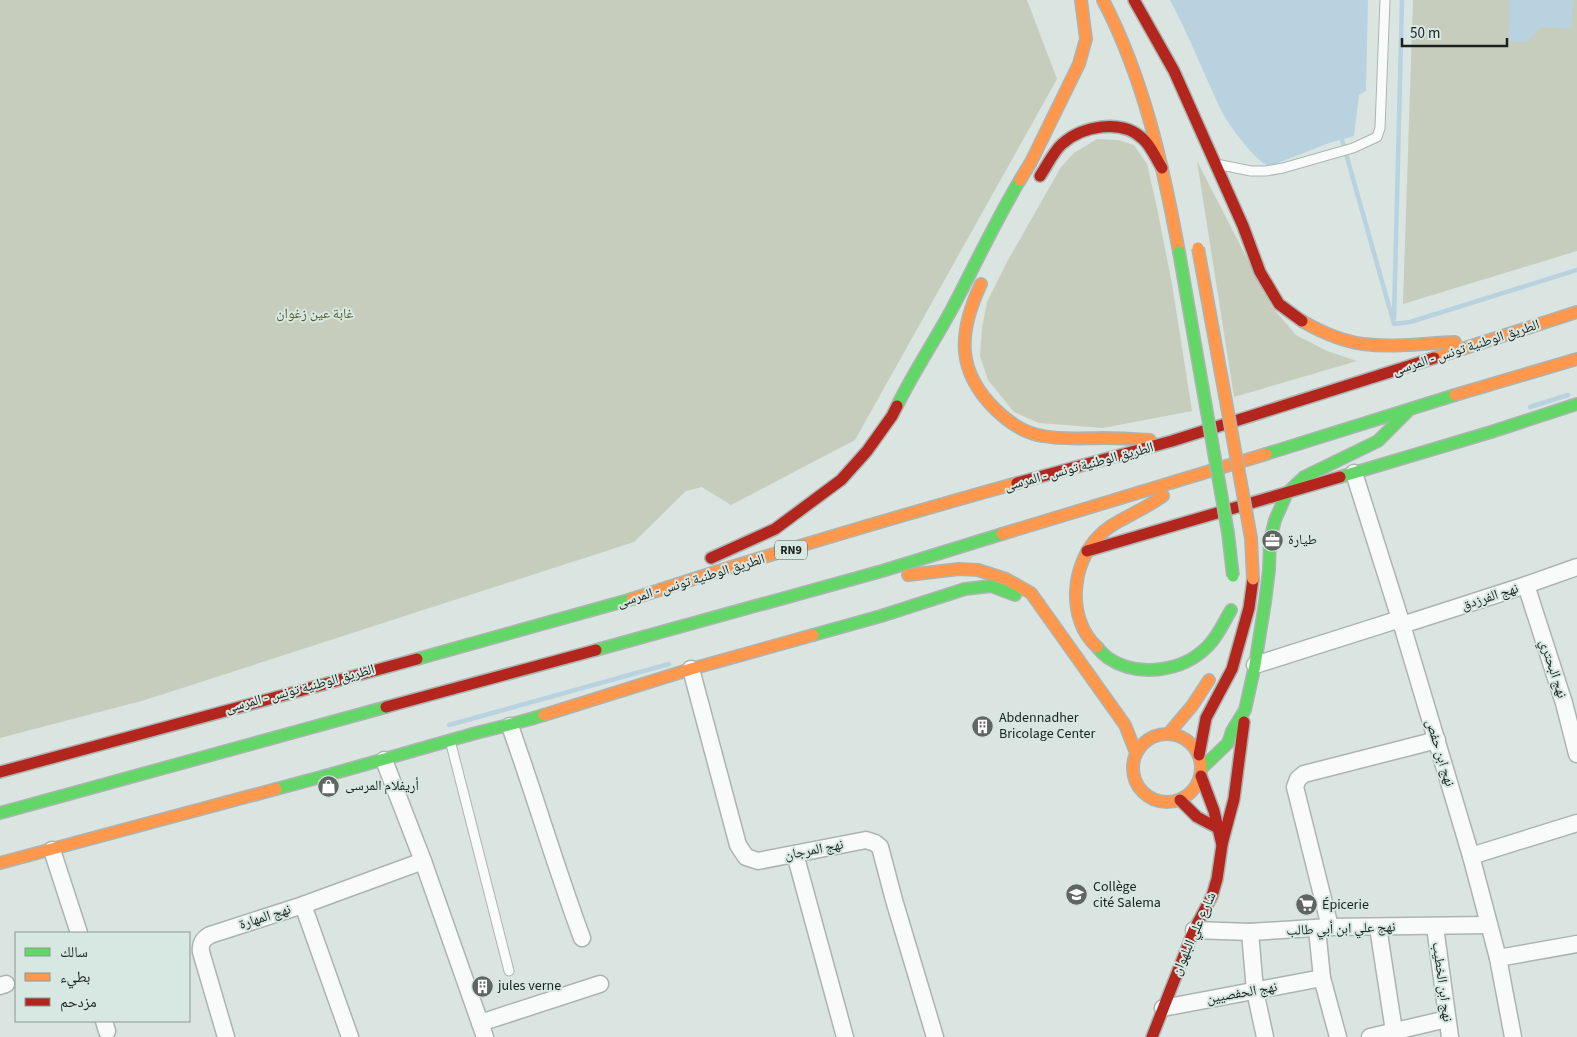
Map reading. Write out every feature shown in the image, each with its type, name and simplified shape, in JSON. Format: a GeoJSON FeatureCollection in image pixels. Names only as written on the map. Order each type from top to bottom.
{"type":"FeatureCollection","features":[{"type":"Feature","properties":{"kind":"main road"},"geometry":{"type":"LineString","coordinates":[[696,564],[775,529],[840,480],[867,451],[892,416],[910,378],[953,307],[1000,215],[1031,162],[1079,64],[1086,39],[1081,0]]}},
{"type":"Feature","properties":{"kind":"main road"},"geometry":{"type":"LineString","coordinates":[[1103,0],[1113,17],[1138,81],[1162,168],[1228,532],[1233,580]]}},
{"type":"Feature","properties":{"kind":"main road"},"geometry":{"type":"LineString","coordinates":[[1134,0],[1147,47]]}},
{"type":"Feature","properties":{"kind":"main road"},"geometry":{"type":"LineString","coordinates":[[1134,0],[1174,71],[1216,164],[1260,272],[1279,304],[1296,318],[1322,332],[1364,344],[1489,341]]}},
{"type":"Feature","properties":{"kind":"main road"},"geometry":{"type":"LineString","coordinates":[[1034,184],[1060,146],[1078,132],[1113,126],[1132,131],[1144,139],[1162,168]]}},
{"type":"Feature","properties":{"kind":"main road"},"geometry":{"type":"LineString","coordinates":[[1197,244],[1251,538],[1253,579],[1249,608],[1232,669],[1206,718],[1199,756],[1201,772],[1218,828]]}},
{"type":"Feature","properties":{"kind":"main road"},"geometry":{"type":"LineString","coordinates":[[987,272],[977,293],[967,324],[966,358],[968,371],[992,406],[1014,425],[1043,436],[1067,439],[1108,438],[1172,442]]}},
{"type":"Feature","properties":{"kind":"main road","name":"الطريق الوطنية تونس - المرسى"},"geometry":{"type":"LineString","coordinates":[[0,772],[611,606],[693,579],[949,502],[1172,442],[1577,312]]}},
{"type":"Feature","properties":{"kind":"main road"},"geometry":{"type":"LineString","coordinates":[[0,813],[882,571],[1084,508],[1197,476],[1411,408],[1577,359]]}},
{"type":"Feature","properties":{"kind":"main road"},"geometry":{"type":"LineString","coordinates":[[1087,552],[1490,432],[1577,404]]}},
{"type":"Feature","properties":{"kind":"main road"},"geometry":{"type":"LineString","coordinates":[[1222,845],[1233,807],[1245,710],[1255,665],[1269,570],[1270,540],[1275,520],[1286,493],[1304,477],[1378,441],[1411,408]]}},
{"type":"Feature","properties":{"kind":"main road"},"geometry":{"type":"LineString","coordinates":[[1197,476],[1104,530],[1087,552],[1078,574],[1075,604],[1082,632],[1093,645],[1114,662],[1133,670],[1156,671],[1174,668],[1192,659],[1207,647],[1232,606],[1232,623],[1227,641]]}},
{"type":"Feature","properties":{"kind":"main road"},"geometry":{"type":"LineString","coordinates":[[882,571],[896,575],[922,576],[960,569],[986,571],[1018,584],[1031,594],[1125,725],[1136,754]]}},
{"type":"Feature","properties":{"kind":"main road"},"geometry":{"type":"LineString","coordinates":[[611,606],[679,572]]}},
{"type":"Feature","properties":{"kind":"main road"},"geometry":{"type":"LineString","coordinates":[[0,863],[384,760],[450,740],[510,726],[691,669],[881,616],[965,589],[990,586],[1009,591],[1048,618]]}},
{"type":"Feature","properties":{"kind":"main road"},"geometry":{"type":"LineString","coordinates":[[1169,734],[1192,706],[1215,667]]}},
{"type":"Feature","properties":{"kind":"main road"},"geometry":{"type":"LineString","coordinates":[[1199,756],[1192,744],[1182,737],[1169,734],[1156,736],[1144,743],[1136,754],[1133,767],[1135,780],[1142,791],[1153,799],[1166,802],[1180,800],[1196,786],[1201,772],[1228,743],[1232,731],[1245,710]]}},
{"type":"Feature","properties":{"kind":"main road"},"geometry":{"type":"LineString","coordinates":[[1180,800],[1197,817],[1218,828]]}},
{"type":"Feature","properties":{"kind":"main road","name":"شارع علي البلهوان"},"geometry":{"type":"LineString","coordinates":[[1152,1037],[1194,930],[1212,896],[1217,879],[1222,845],[1218,828]]}},
{"type":"Feature","properties":{"kind":"street","name":"نهج ابن حفص"},"geometry":{"type":"LineString","coordinates":[[1354,473],[1471,856],[1498,958],[1513,1037]]}},
{"type":"Feature","properties":{"kind":"street","name":"نهج الفرزدق"},"geometry":{"type":"LineString","coordinates":[[1255,665],[1526,585],[1577,567]]}},
{"type":"Feature","properties":{"kind":"street","name":"نهج البحتري"},"geometry":{"type":"LineString","coordinates":[[1526,585],[1571,702],[1577,754]]}},
{"type":"Feature","properties":{"kind":"street","name":"نهج المرجان"},"geometry":{"type":"LineString","coordinates":[[691,669],[738,845],[746,857],[758,861],[866,840],[875,842],[880,847],[935,1037]]}},
{"type":"Feature","properties":{"kind":"street"},"geometry":{"type":"LineString","coordinates":[[510,726],[538,806],[566,896],[582,938]]}},
{"type":"Feature","properties":{"kind":"street"},"geometry":{"type":"LineString","coordinates":[[1338,1037],[1322,978],[1324,928],[1295,787],[1298,779],[1304,774],[1437,740]]}},
{"type":"Feature","properties":{"kind":"street"},"geometry":{"type":"LineString","coordinates":[[384,760],[423,861],[482,1030],[600,984]]}},
{"type":"Feature","properties":{"kind":"street"},"geometry":{"type":"LineString","coordinates":[[1471,856],[1577,823]]}},
{"type":"Feature","properties":{"kind":"street"},"geometry":{"type":"LineString","coordinates":[[52,850],[79,932]]}},
{"type":"Feature","properties":{"kind":"street"},"geometry":{"type":"LineString","coordinates":[[795,854],[846,1037]]}},
{"type":"Feature","properties":{"kind":"street","name":"نهج المهارة"},"geometry":{"type":"LineString","coordinates":[[226,1037],[201,952],[200,947],[204,938],[210,934],[303,905],[423,861]]}},
{"type":"Feature","properties":{"kind":"street"},"geometry":{"type":"LineString","coordinates":[[303,905],[350,1037]]}},
{"type":"Feature","properties":{"kind":"street","name":"نهج علي ابن أبي طالب"},"geometry":{"type":"LineString","coordinates":[[1194,930],[1250,932],[1324,928],[1489,925]]}},
{"type":"Feature","properties":{"kind":"street"},"geometry":{"type":"LineString","coordinates":[[1378,927],[1394,1031]]}},
{"type":"Feature","properties":{"kind":"street","name":"نهج ابن الخطيب"},"geometry":{"type":"LineString","coordinates":[[1434,927],[1450,1037]]}},
{"type":"Feature","properties":{"kind":"street"},"geometry":{"type":"LineString","coordinates":[[1250,932],[1255,991],[1264,1037]]}},
{"type":"Feature","properties":{"kind":"street"},"geometry":{"type":"LineString","coordinates":[[1498,958],[1577,944]]}},
{"type":"Feature","properties":{"kind":"street","name":"نهج الحفصيين"},"geometry":{"type":"LineString","coordinates":[[1163,1008],[1322,978]]}},
{"type":"Feature","properties":{"kind":"street"},"geometry":{"type":"LineString","coordinates":[[1370,1037],[1447,1019]]}},
{"type":"Feature","properties":{"kind":"lane"},"geometry":{"type":"LineString","coordinates":[[1216,164],[1250,171],[1266,171],[1353,148],[1377,137],[1380,128],[1385,0]]}},
{"type":"Feature","properties":{"kind":"lane"},"geometry":{"type":"LineString","coordinates":[[450,740],[509,971]]}},
{"type":"Feature","properties":{"kind":"green space","name":"غابة عين زغوان"},"geometry":{"type":"Polygon","coordinates":[[[0,0],[1027,0],[1057,79],[855,440],[731,505],[702,487],[686,491],[634,542],[145,700],[0,738],[0,0]]]}},
{"type":"Feature","properties":{"kind":"green space"},"geometry":{"type":"Polygon","coordinates":[[[1413,0],[1577,0],[1577,251],[1403,304],[1413,0]]]}},
{"type":"Feature","properties":{"kind":"green space"},"geometry":{"type":"Polygon","coordinates":[[[1097,139],[1118,140],[1134,145],[1147,164],[1172,284],[1192,411],[1103,428],[1039,423],[1014,412],[988,380],[980,356],[982,328],[987,302],[1007,262],[1061,167],[1074,153],[1097,139]]]}},
{"type":"Feature","properties":{"kind":"green space"},"geometry":{"type":"Polygon","coordinates":[[[1197,161],[1272,307],[1296,335],[1327,351],[1357,361],[1234,397],[1197,161]]]}},
{"type":"Feature","properties":{"kind":"water"},"geometry":{"type":"Polygon","coordinates":[[[1170,0],[1368,0],[1366,91],[1359,95],[1354,136],[1329,143],[1270,166],[1264,164],[1244,143],[1222,112],[1170,0]]]}},
{"type":"Feature","properties":{"kind":"water"},"geometry":{"type":"Polygon","coordinates":[[[1510,0],[1573,0],[1571,29],[1541,27],[1527,42],[1508,41],[1510,0]]]}},
{"type":"Feature","properties":{"kind":"waterway"},"geometry":{"type":"LineString","coordinates":[[1394,318],[1402,0]]}},
{"type":"Feature","properties":{"kind":"waterway"},"geometry":{"type":"LineString","coordinates":[[1341,136],[1394,324]]}},
{"type":"Feature","properties":{"kind":"waterway"},"geometry":{"type":"LineString","coordinates":[[1394,324],[1410,322],[1577,270]]}},
{"type":"Feature","properties":{"kind":"waterway"},"geometry":{"type":"LineString","coordinates":[[1530,407],[1568,395]]}},
{"type":"Feature","properties":{"kind":"waterway"},"geometry":{"type":"LineString","coordinates":[[449,725],[669,664]]}},
{"type":"Feature","properties":{"kind":"traffic: fast"},"geometry":{"type":"LineString","coordinates":[[897,406],[954,305],[994,226],[1020,180]]}},
{"type":"Feature","properties":{"kind":"traffic: fast"},"geometry":{"type":"LineString","coordinates":[[1179,252],[1228,533],[1233,576]]}},
{"type":"Feature","properties":{"kind":"traffic: fast"},"geometry":{"type":"LineString","coordinates":[[1266,454],[1455,395]]}},
{"type":"Feature","properties":{"kind":"traffic: fast"},"geometry":{"type":"LineString","coordinates":[[1340,477],[1577,404]]}},
{"type":"Feature","properties":{"kind":"traffic: fast"},"geometry":{"type":"LineString","coordinates":[[1287,493],[1304,477],[1378,441],[1408,411]]}},
{"type":"Feature","properties":{"kind":"traffic: fast"},"geometry":{"type":"LineString","coordinates":[[1202,768],[1228,743],[1232,731],[1245,710],[1255,665],[1265,602],[1270,540],[1275,520],[1287,493]]}},
{"type":"Feature","properties":{"kind":"traffic: fast"},"geometry":{"type":"LineString","coordinates":[[596,650],[882,571],[1002,534]]}},
{"type":"Feature","properties":{"kind":"traffic: fast"},"geometry":{"type":"LineString","coordinates":[[813,635],[881,616],[965,589],[991,586],[1015,595]]}},
{"type":"Feature","properties":{"kind":"traffic: fast"},"geometry":{"type":"LineString","coordinates":[[417,659],[632,599]]}},
{"type":"Feature","properties":{"kind":"traffic: fast"},"geometry":{"type":"LineString","coordinates":[[1097,647],[1108,658],[1133,668],[1146,670],[1173,666],[1186,662],[1208,646],[1231,610]]}},
{"type":"Feature","properties":{"kind":"traffic: fast"},"geometry":{"type":"LineString","coordinates":[[0,813],[386,707]]}},
{"type":"Feature","properties":{"kind":"traffic: fast"},"geometry":{"type":"LineString","coordinates":[[276,789],[544,715]]}},
{"type":"Feature","properties":{"kind":"traffic: slow"},"geometry":{"type":"LineString","coordinates":[[1020,180],[1031,162],[1079,64],[1086,39],[1081,0]]}},
{"type":"Feature","properties":{"kind":"traffic: slow"},"geometry":{"type":"LineString","coordinates":[[1103,0],[1130,60],[1141,92],[1159,155],[1179,252]]}},
{"type":"Feature","properties":{"kind":"traffic: slow"},"geometry":{"type":"LineString","coordinates":[[1198,248],[1251,538],[1253,579]]}},
{"type":"Feature","properties":{"kind":"traffic: slow"},"geometry":{"type":"LineString","coordinates":[[981,284],[968,319],[965,351],[974,381],[996,410],[1018,427],[1043,436],[1150,440]]}},
{"type":"Feature","properties":{"kind":"traffic: slow"},"geometry":{"type":"LineString","coordinates":[[1434,358],[1577,312]]}},
{"type":"Feature","properties":{"kind":"traffic: slow"},"geometry":{"type":"LineString","coordinates":[[1302,321],[1331,336],[1363,344],[1397,345],[1455,342]]}},
{"type":"Feature","properties":{"kind":"traffic: slow"},"geometry":{"type":"LineString","coordinates":[[1455,395],[1577,359]]}},
{"type":"Feature","properties":{"kind":"traffic: slow"},"geometry":{"type":"LineString","coordinates":[[1002,534],[1266,454]]}},
{"type":"Feature","properties":{"kind":"traffic: slow"},"geometry":{"type":"LineString","coordinates":[[632,599],[920,510],[1017,483]]}},
{"type":"Feature","properties":{"kind":"traffic: slow"},"geometry":{"type":"LineString","coordinates":[[1097,647],[1087,635],[1080,622],[1077,607],[1078,575],[1083,560],[1090,547],[1104,531],[1163,496]]}},
{"type":"Feature","properties":{"kind":"traffic: slow"},"geometry":{"type":"LineString","coordinates":[[908,575],[959,569],[978,570],[1006,579],[1031,593],[1125,725],[1136,753]]}},
{"type":"Feature","properties":{"kind":"traffic: slow"},"geometry":{"type":"LineString","coordinates":[[544,715],[691,669],[813,635]]}},
{"type":"Feature","properties":{"kind":"traffic: slow"},"geometry":{"type":"LineString","coordinates":[[1169,733],[1192,706],[1209,680]]}},
{"type":"Feature","properties":{"kind":"traffic: slow"},"geometry":{"type":"LineString","coordinates":[[1167,734],[1180,737],[1191,744],[1198,755],[1201,768],[1198,781],[1191,792],[1180,799],[1167,802],[1154,799],[1143,792],[1136,781],[1133,768],[1136,755],[1143,744],[1154,737],[1167,734]]}},
{"type":"Feature","properties":{"kind":"traffic: slow"},"geometry":{"type":"LineString","coordinates":[[0,863],[276,789]]}},
{"type":"Feature","properties":{"kind":"traffic: jam"},"geometry":{"type":"LineString","coordinates":[[1134,0],[1174,71],[1243,226],[1260,272],[1279,304],[1302,321]]}},
{"type":"Feature","properties":{"kind":"traffic: jam"},"geometry":{"type":"LineString","coordinates":[[1040,176],[1062,144],[1080,133],[1102,127],[1124,128],[1134,132],[1148,145],[1162,168]]}},
{"type":"Feature","properties":{"kind":"traffic: jam"},"geometry":{"type":"LineString","coordinates":[[1017,483],[1172,441],[1434,358]]}},
{"type":"Feature","properties":{"kind":"traffic: jam"},"geometry":{"type":"LineString","coordinates":[[711,558],[775,529],[841,480],[867,451],[897,406]]}},
{"type":"Feature","properties":{"kind":"traffic: jam"},"geometry":{"type":"LineString","coordinates":[[1087,551],[1340,477]]}},
{"type":"Feature","properties":{"kind":"traffic: jam"},"geometry":{"type":"LineString","coordinates":[[1199,755],[1206,718],[1232,669],[1249,608],[1253,579]]}},
{"type":"Feature","properties":{"kind":"traffic: jam"},"geometry":{"type":"LineString","coordinates":[[386,707],[596,650]]}},
{"type":"Feature","properties":{"kind":"traffic: jam"},"geometry":{"type":"LineString","coordinates":[[0,772],[417,659]]}},
{"type":"Feature","properties":{"kind":"traffic: jam"},"geometry":{"type":"LineString","coordinates":[[1222,844],[1234,799],[1244,722]]}},
{"type":"Feature","properties":{"kind":"traffic: jam"},"geometry":{"type":"LineString","coordinates":[[1152,1037],[1194,930],[1212,896],[1217,879],[1222,845],[1214,811],[1201,776]]}},
{"type":"Feature","properties":{"kind":"traffic: jam"},"geometry":{"type":"LineString","coordinates":[[1180,800],[1197,817],[1218,828]]}},
{"type":"Feature","properties":{"kind":"place","name":"طيارة"},"geometry":{"type":"Point","coordinates":[1272,540]}},
{"type":"Feature","properties":{"kind":"place","name":"Abdennadher Bricolage Center"},"geometry":{"type":"Point","coordinates":[983,726]}},
{"type":"Feature","properties":{"kind":"place","name":"أريفلام المرسى"},"geometry":{"type":"Point","coordinates":[329,786]}},
{"type":"Feature","properties":{"kind":"place","name":"Collège cité Salema"},"geometry":{"type":"Point","coordinates":[1077,895]}},
{"type":"Feature","properties":{"kind":"place","name":"Épicerie"},"geometry":{"type":"Point","coordinates":[1306,905]}},
{"type":"Feature","properties":{"kind":"place","name":"jules verne"},"geometry":{"type":"Point","coordinates":[482,986]}}]}
